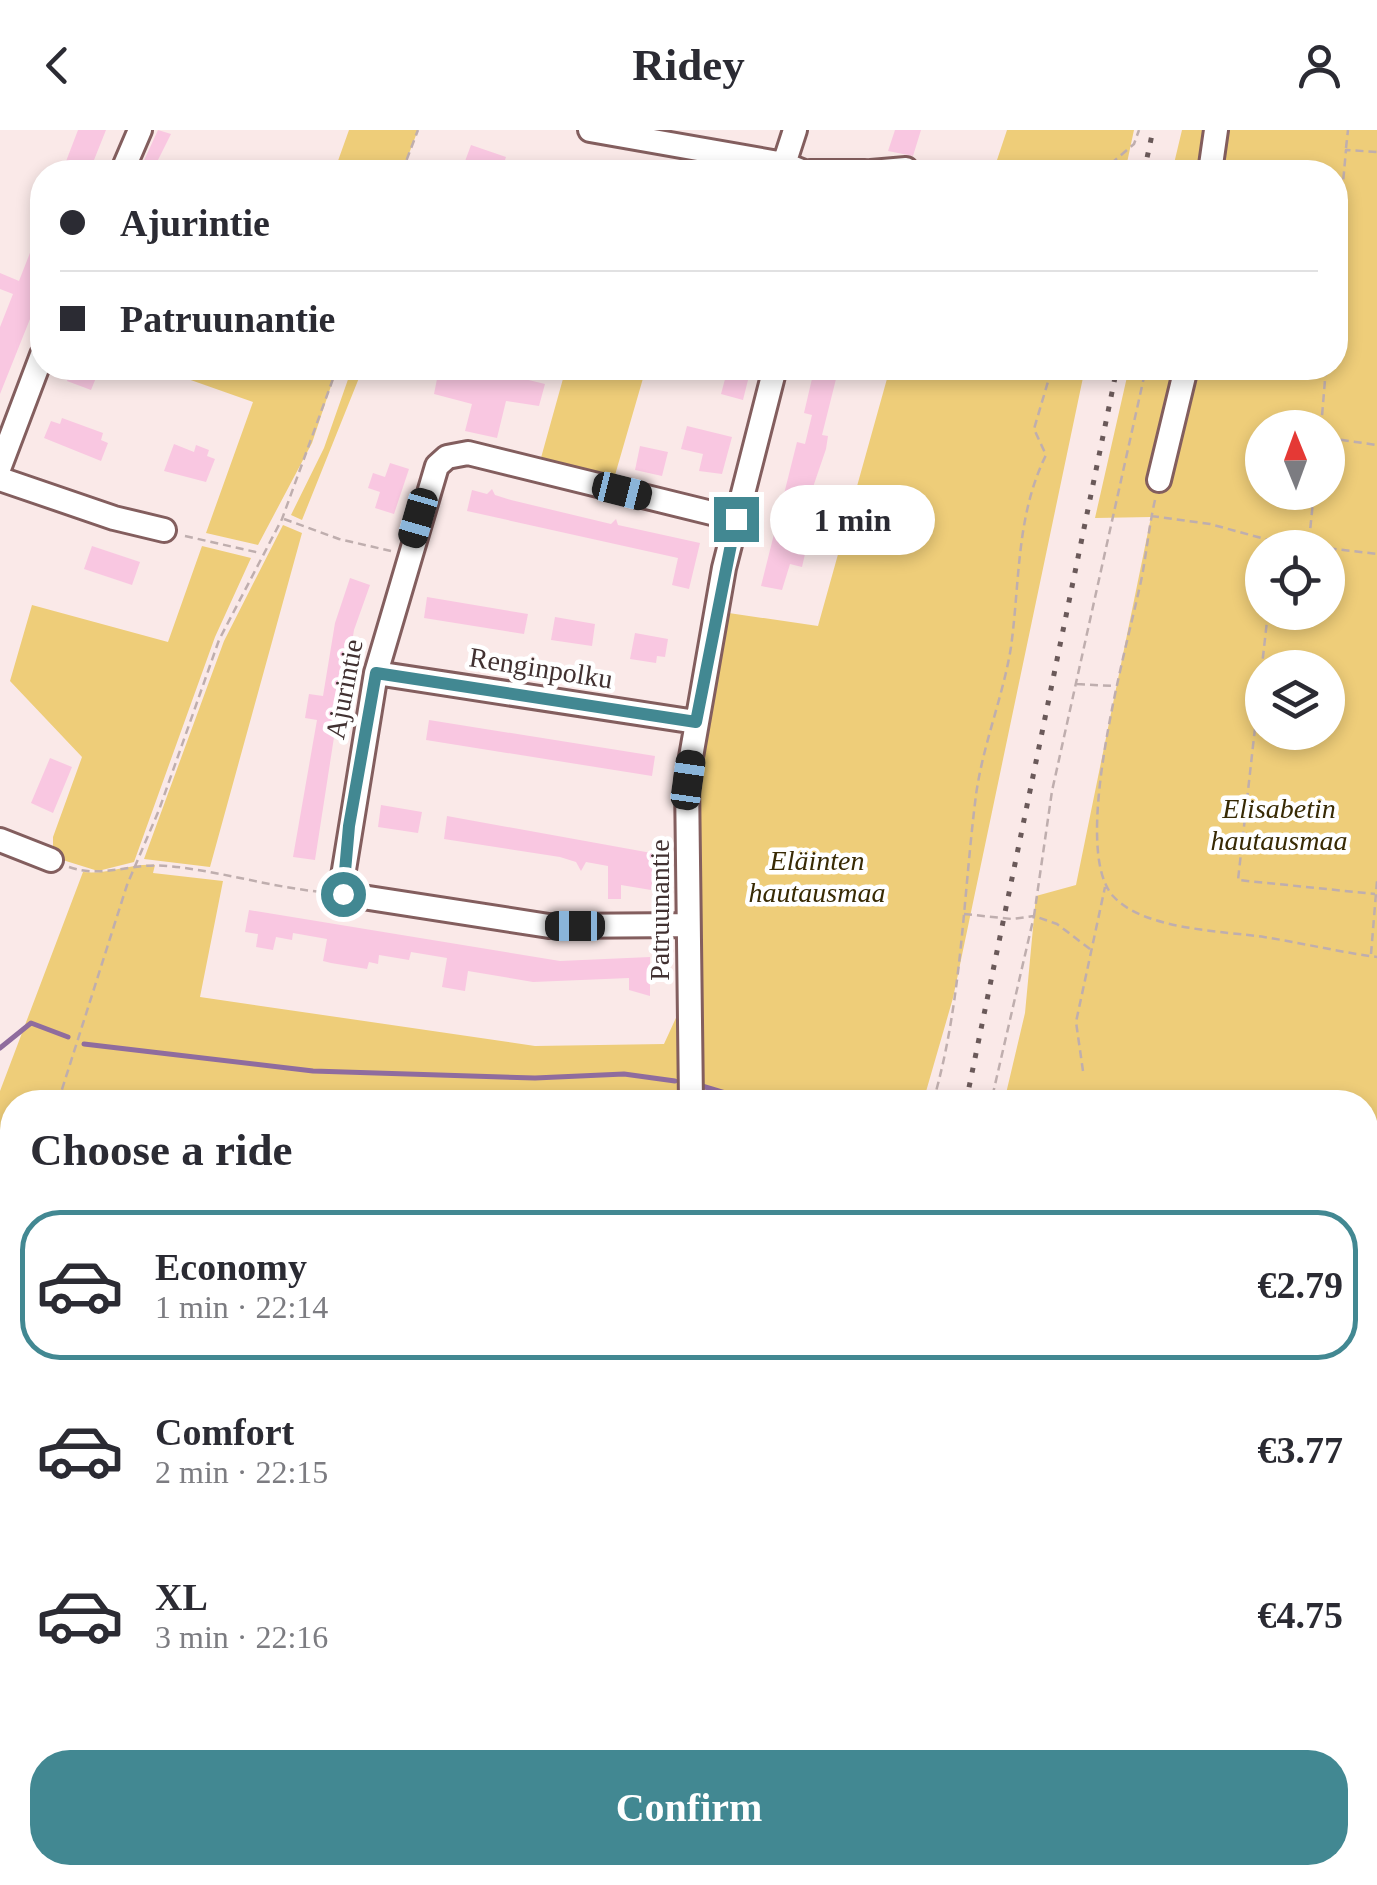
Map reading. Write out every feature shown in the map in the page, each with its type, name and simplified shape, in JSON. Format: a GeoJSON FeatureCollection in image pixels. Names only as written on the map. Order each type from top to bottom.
{"type":"FeatureCollection","features":[{"type":"Feature","properties":{"kind":"street"},"geometry":{"type":"LineString","coordinates":[[127,160],[140,130]]}},
{"type":"Feature","properties":{"kind":"street"},"geometry":{"type":"LineString","coordinates":[[590,130],[747,160]]}},
{"type":"Feature","properties":{"kind":"street"},"geometry":{"type":"LineString","coordinates":[[795,130],[798,160]]}},
{"type":"Feature","properties":{"kind":"street"},"geometry":{"type":"LineString","coordinates":[[1212,160],[1216,130]]}},
{"type":"Feature","properties":{"kind":"street"},"geometry":{"type":"LineString","coordinates":[[0,466],[33,380]]}},
{"type":"Feature","properties":{"kind":"street","name":"Patruunantie"},"geometry":{"type":"LineString","coordinates":[[691,1090],[688,780],[736,519],[771,380]]}},
{"type":"Feature","properties":{"kind":"street"},"geometry":{"type":"LineString","coordinates":[[1159,480],[1183,380]]}},
{"type":"Feature","properties":{"kind":"street","name":"Ajurintie"},"geometry":{"type":"LineString","coordinates":[[343,894],[349,826],[376,673],[429,481],[437,466],[458,452],[736,519]]}},
{"type":"Feature","properties":{"kind":"street"},"geometry":{"type":"LineString","coordinates":[[0,479],[114,518],[164,530]]}},
{"type":"Feature","properties":{"kind":"street","name":"Renginpolku"},"geometry":{"type":"LineString","coordinates":[[376,673],[696,722]]}},
{"type":"Feature","properties":{"kind":"street"},"geometry":{"type":"LineString","coordinates":[[0,840],[51,860]]}},
{"type":"Feature","properties":{"kind":"street"},"geometry":{"type":"LineString","coordinates":[[343,894],[549,926],[688,925]]}},
{"type":"Feature","properties":{"kind":"path"},"geometry":{"type":"LineString","coordinates":[[407,160],[418,130]]}},
{"type":"Feature","properties":{"kind":"path"},"geometry":{"type":"LineString","coordinates":[[1116,160],[1134,144],[1139,130]]}},
{"type":"Feature","properties":{"kind":"path"},"geometry":{"type":"LineString","coordinates":[[1345,160],[1348,130]]}},
{"type":"Feature","properties":{"kind":"path"},"geometry":{"type":"LineString","coordinates":[[1346,150],[1377,152]]}},
{"type":"Feature","properties":{"kind":"path"},"geometry":{"type":"LineString","coordinates":[[62,1090],[135,864],[219,640],[282,518],[333,380]]}},
{"type":"Feature","properties":{"kind":"path"},"geometry":{"type":"LineString","coordinates":[[937,1090],[948,1052],[981,763],[1009,660],[1019,589],[1020,538],[1030,486],[1046,455],[1034,429],[1048,380]]}},
{"type":"Feature","properties":{"kind":"path"},"geometry":{"type":"LineString","coordinates":[[994,1090],[1034,916],[1045,828],[1075,684],[1096,609],[1144,380]]}},
{"type":"Feature","properties":{"kind":"path"},"geometry":{"type":"LineString","coordinates":[[1322,410],[1325,380]]}},
{"type":"Feature","properties":{"kind":"path"},"geometry":{"type":"LineString","coordinates":[[1345,440],[1377,444]]}},
{"type":"Feature","properties":{"kind":"path"},"geometry":{"type":"LineString","coordinates":[[1083,1071],[1076,1022],[1106,885],[1099,826],[1114,686],[1140,588],[1159,480]]}},
{"type":"Feature","properties":{"kind":"path"},"geometry":{"type":"LineString","coordinates":[[1151,516],[1210,524],[1245,535]]}},
{"type":"Feature","properties":{"kind":"path"},"geometry":{"type":"LineString","coordinates":[[282,518],[339,539],[408,554]]}},
{"type":"Feature","properties":{"kind":"path"},"geometry":{"type":"LineString","coordinates":[[164,530],[262,553]]}},
{"type":"Feature","properties":{"kind":"path"},"geometry":{"type":"LineString","coordinates":[[1345,549],[1377,554]]}},
{"type":"Feature","properties":{"kind":"path"},"geometry":{"type":"LineString","coordinates":[[1266,630],[1238,880],[1375,894]]}},
{"type":"Feature","properties":{"kind":"path"},"geometry":{"type":"LineString","coordinates":[[1075,684],[1114,686]]}},
{"type":"Feature","properties":{"kind":"path"},"geometry":{"type":"LineString","coordinates":[[51,860],[97,874],[135,864],[343,894]]}},
{"type":"Feature","properties":{"kind":"path"},"geometry":{"type":"LineString","coordinates":[[1371,956],[1377,881]]}},
{"type":"Feature","properties":{"kind":"path"},"geometry":{"type":"LineString","coordinates":[[1106,885],[1114,898],[1177,926],[1377,957]]}},
{"type":"Feature","properties":{"kind":"path"},"geometry":{"type":"LineString","coordinates":[[964,914],[1012,919],[1034,916],[1058,924],[1090,950]]}},
{"type":"Feature","properties":{"kind":"green space"},"geometry":{"type":"Polygon","coordinates":[[[349,130],[418,130],[407,160],[338,160],[349,130]]]}},
{"type":"Feature","properties":{"kind":"green space"},"geometry":{"type":"Polygon","coordinates":[[[1007,130],[1134,130],[1128,160],[997,160],[1007,130]]]}},
{"type":"Feature","properties":{"kind":"green space","name":"Elisabetin hautausmaa"},"geometry":{"type":"Polygon","coordinates":[[[1182,130],[1377,130],[1377,1090],[1007,1090],[1025,1013],[1036,896],[1076,885],[1151,517],[1095,518],[1126,380],[1348,380],[1348,160],[1175,160],[1182,130]]]}},
{"type":"Feature","properties":{"kind":"green space"},"geometry":{"type":"Polygon","coordinates":[[[191,380],[333,380],[312,443],[258,545],[206,533],[253,402],[191,380]]]}},
{"type":"Feature","properties":{"kind":"green space"},"geometry":{"type":"Polygon","coordinates":[[[348,380],[358,380],[302,520],[291,515],[324,448],[348,380]]]}},
{"type":"Feature","properties":{"kind":"green space"},"geometry":{"type":"Polygon","coordinates":[[[563,380],[643,380],[613,482],[539,465],[563,380]]]}},
{"type":"Feature","properties":{"kind":"green space","name":"Eläinten hautausmaa"},"geometry":{"type":"Polygon","coordinates":[[[887,380],[1082,380],[953,998],[926,1090],[0,1090],[83,872],[137,866],[155,865],[153,873],[223,881],[200,997],[535,1046],[664,1044],[686,996],[694,780],[722,612],[818,626],[887,380]]]}},
{"type":"Feature","properties":{"kind":"green space"},"geometry":{"type":"Polygon","coordinates":[[[283,525],[302,533],[210,867],[144,859],[224,641],[283,525]]]}},
{"type":"Feature","properties":{"kind":"green space"},"geometry":{"type":"Polygon","coordinates":[[[202,546],[251,558],[215,637],[134,862],[98,871],[53,857],[53,837],[82,757],[10,681],[32,605],[168,642],[202,546]]]}},
{"type":"Feature","properties":{"kind":"building"},"geometry":{"type":"Polygon","coordinates":[[[78,130],[106,130],[94,160],[67,160],[78,130]]]}},
{"type":"Feature","properties":{"kind":"building"},"geometry":{"type":"Polygon","coordinates":[[[158,130],[171,134],[158,160],[144,160],[158,130]]]}},
{"type":"Feature","properties":{"kind":"building"},"geometry":{"type":"Polygon","coordinates":[[[895,130],[921,130],[913,156],[888,151],[895,130]]]}},
{"type":"Feature","properties":{"kind":"building"},"geometry":{"type":"Polygon","coordinates":[[[471,145],[506,157],[505,160],[465,160],[471,145]]]}},
{"type":"Feature","properties":{"kind":"building"},"geometry":{"type":"Polygon","coordinates":[[[30,253],[30,319],[0,394],[0,327],[13,294],[0,289],[0,273],[19,281],[30,253]]]}},
{"type":"Feature","properties":{"kind":"building"},"geometry":{"type":"Polygon","coordinates":[[[67,380],[95,380],[91,390],[67,380]]]}},
{"type":"Feature","properties":{"kind":"building"},"geometry":{"type":"Polygon","coordinates":[[[437,380],[528,380],[545,384],[539,406],[506,401],[497,438],[465,431],[472,404],[434,394],[437,380]]]}},
{"type":"Feature","properties":{"kind":"building"},"geometry":{"type":"Polygon","coordinates":[[[725,380],[748,380],[743,400],[721,394],[725,380]]]}},
{"type":"Feature","properties":{"kind":"building"},"geometry":{"type":"Polygon","coordinates":[[[812,380],[836,380],[822,435],[828,436],[826,449],[811,493],[821,496],[818,514],[802,510],[792,551],[805,554],[802,567],[790,564],[782,590],[761,586],[797,442],[805,444],[812,415],[804,413],[812,380]]]}},
{"type":"Feature","properties":{"kind":"building"},"geometry":{"type":"Polygon","coordinates":[[[62,418],[103,433],[101,440],[108,443],[101,461],[44,438],[51,421],[60,424],[62,418]]]}},
{"type":"Feature","properties":{"kind":"building"},"geometry":{"type":"Polygon","coordinates":[[[687,426],[732,437],[722,474],[699,471],[703,454],[681,449],[687,426]]]}},
{"type":"Feature","properties":{"kind":"building"},"geometry":{"type":"Polygon","coordinates":[[[174,444],[194,452],[196,445],[209,450],[207,456],[215,459],[206,482],[164,471],[174,444]]]}},
{"type":"Feature","properties":{"kind":"building"},"geometry":{"type":"Polygon","coordinates":[[[640,446],[668,452],[662,476],[635,470],[640,446]]]}},
{"type":"Feature","properties":{"kind":"building"},"geometry":{"type":"Polygon","coordinates":[[[390,463],[409,469],[394,514],[375,508],[380,492],[368,488],[373,473],[385,477],[390,463]]]}},
{"type":"Feature","properties":{"kind":"building"},"geometry":{"type":"Polygon","coordinates":[[[492,489],[495,495],[511,500],[611,524],[616,519],[618,525],[700,543],[689,589],[672,585],[678,558],[467,511],[472,490],[487,494],[492,489]]]}},
{"type":"Feature","properties":{"kind":"building"},"geometry":{"type":"Polygon","coordinates":[[[92,546],[140,562],[132,585],[84,569],[92,546]]]}},
{"type":"Feature","properties":{"kind":"building"},"geometry":{"type":"Polygon","coordinates":[[[350,578],[370,585],[343,679],[315,860],[293,857],[317,720],[305,718],[309,694],[323,696],[335,623],[350,578]]]}},
{"type":"Feature","properties":{"kind":"building"},"geometry":{"type":"Polygon","coordinates":[[[427,597],[528,614],[524,634],[424,618],[427,597]]]}},
{"type":"Feature","properties":{"kind":"building"},"geometry":{"type":"Polygon","coordinates":[[[555,617],[595,624],[592,646],[551,640],[555,617]]]}},
{"type":"Feature","properties":{"kind":"building"},"geometry":{"type":"Polygon","coordinates":[[[635,633],[668,639],[665,657],[657,656],[656,663],[630,659],[635,633]]]}},
{"type":"Feature","properties":{"kind":"building"},"geometry":{"type":"Polygon","coordinates":[[[429,720],[655,756],[652,776],[426,740],[429,720]]]}},
{"type":"Feature","properties":{"kind":"building"},"geometry":{"type":"Polygon","coordinates":[[[50,758],[72,767],[53,813],[31,803],[50,758]]]}},
{"type":"Feature","properties":{"kind":"building"},"geometry":{"type":"Polygon","coordinates":[[[381,805],[422,812],[418,833],[378,827],[381,805]]]}},
{"type":"Feature","properties":{"kind":"building"},"geometry":{"type":"Polygon","coordinates":[[[447,816],[657,854],[651,890],[621,885],[621,899],[608,899],[608,866],[586,862],[581,871],[576,862],[560,857],[444,839],[447,816]]]}},
{"type":"Feature","properties":{"kind":"building"},"geometry":{"type":"Polygon","coordinates":[[[249,910],[560,961],[650,957],[650,996],[629,990],[629,978],[533,982],[468,971],[465,991],[442,987],[447,958],[411,952],[409,960],[379,955],[378,964],[369,962],[367,969],[323,961],[327,939],[293,933],[292,940],[276,937],[273,950],[256,947],[258,934],[245,932],[249,910]]]}},
{"type":"Feature","properties":{"kind":"waterway"},"geometry":{"type":"LineString","coordinates":[[0,1048],[31,1023],[68,1037]]}},
{"type":"Feature","properties":{"kind":"waterway"},"geometry":{"type":"LineString","coordinates":[[84,1044],[313,1071],[535,1078],[624,1074],[675,1081]]}},
{"type":"Feature","properties":{"kind":"waterway"},"geometry":{"type":"LineString","coordinates":[[702,1086],[715,1090]]}},
{"type":"Feature","properties":{"kind":"railway"},"geometry":{"type":"LineString","coordinates":[[1147,160],[1153,130]]}},
{"type":"Feature","properties":{"kind":"railway"},"geometry":{"type":"LineString","coordinates":[[968,1090],[1115,380]]}},
{"type":"Feature","properties":{"kind":"route"},"geometry":{"type":"LineString","coordinates":[[343,894],[349,826],[376,673],[696,722],[736,519]]}}]}
